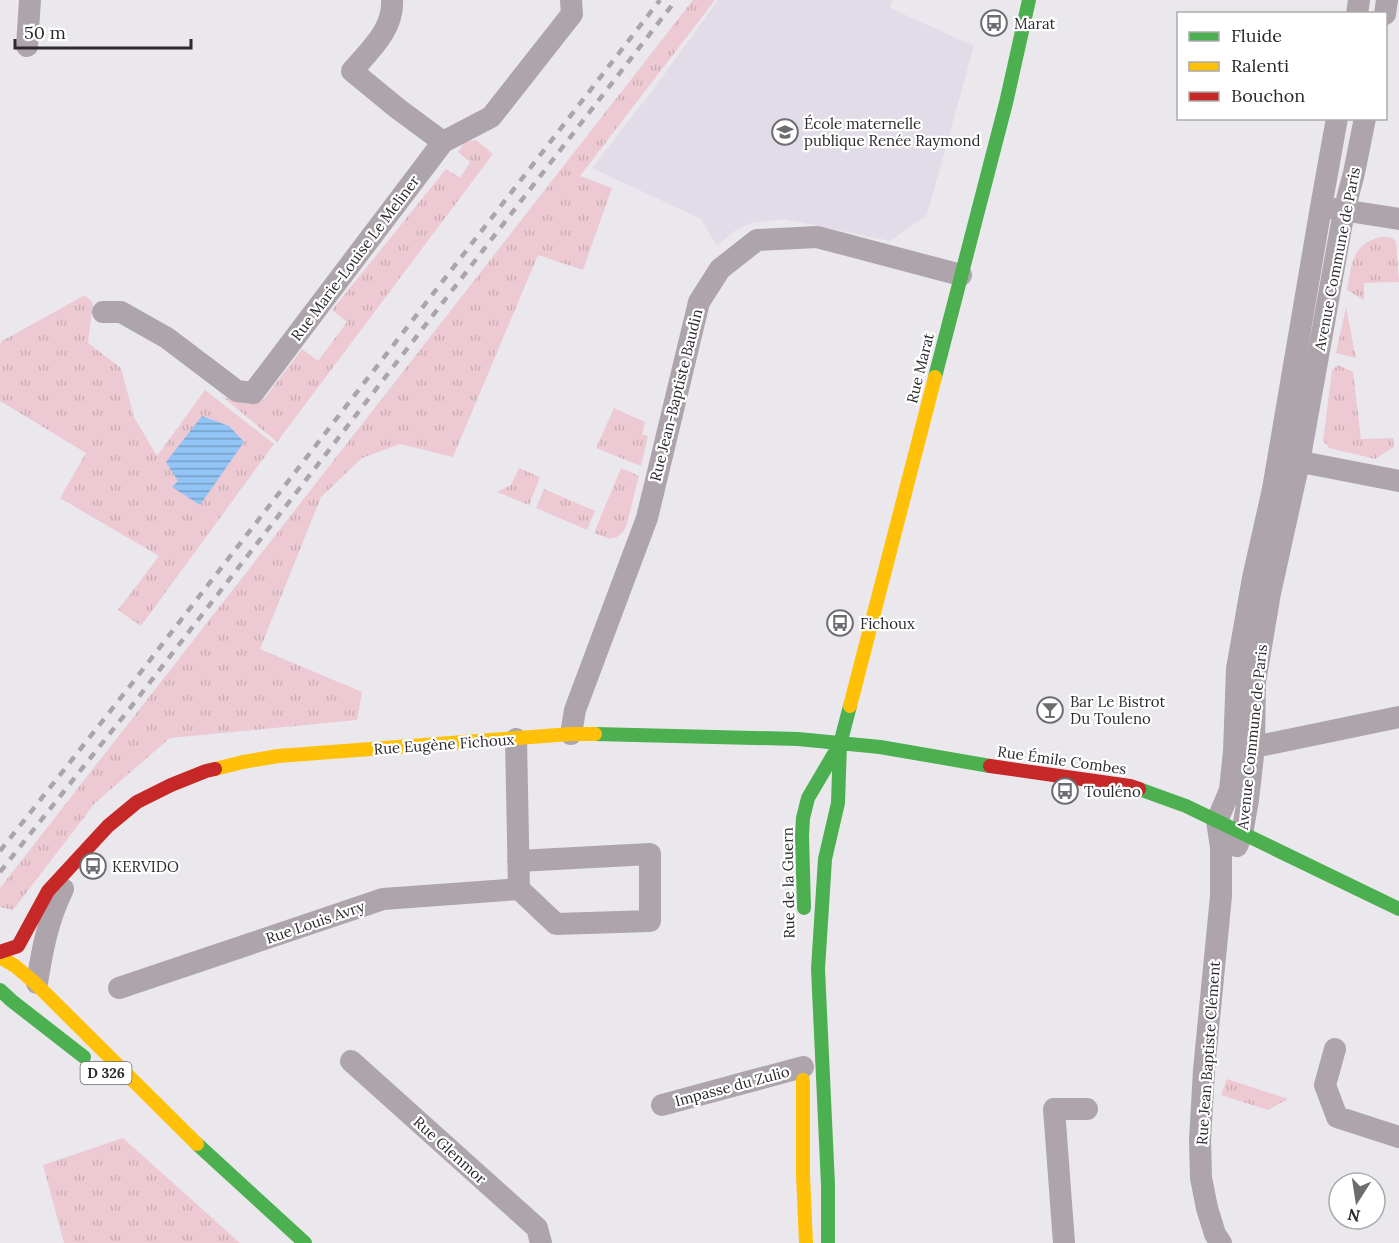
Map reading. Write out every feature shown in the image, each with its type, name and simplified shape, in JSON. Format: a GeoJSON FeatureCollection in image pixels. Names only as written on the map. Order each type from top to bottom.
{"type":"FeatureCollection","features":[{"type":"Feature","properties":{"kind":"main road","name":"Rue Marat"},"geometry":{"type":"LineString","coordinates":[[840,744],[1006,103],[1029,0]]}},
{"type":"Feature","properties":{"kind":"main road","name":"Rue Eugène Fichoux"},"geometry":{"type":"LineString","coordinates":[[0,954],[18,946],[48,891],[108,826],[138,802],[206,771],[278,756],[516,740],[572,734],[756,737],[840,744]]}},
{"type":"Feature","properties":{"kind":"main road","name":"Rue Émile Combes"},"geometry":{"type":"LineString","coordinates":[[840,744],[879,747],[1010,770],[1130,786],[1186,806],[1399,909]]}},
{"type":"Feature","properties":{"kind":"main road","name":"Rue de la Guern"},"geometry":{"type":"LineString","coordinates":[[805,919],[801,836],[803,818],[808,798],[840,744]]}},
{"type":"Feature","properties":{"kind":"main road","name":"Rue de la Guern"},"geometry":{"type":"LineString","coordinates":[[828,1243],[828,1185],[818,969],[825,859],[838,803],[840,744]]}},
{"type":"Feature","properties":{"kind":"main road","name":"D 326"},"geometry":{"type":"LineString","coordinates":[[0,954],[37,983],[199,1146],[305,1243]]}},
{"type":"Feature","properties":{"kind":"main road","name":"D 326"},"geometry":{"type":"LineString","coordinates":[[4,1002],[91,1062]]}},
{"type":"Feature","properties":{"kind":"main road"},"geometry":{"type":"LineString","coordinates":[[803,1061],[803,1174],[806,1243]]}},
{"type":"Feature","properties":{"kind":"main road","name":"D 326"},"geometry":{"type":"LineString","coordinates":[[109,1076],[199,1146]]}},
{"type":"Feature","properties":{"kind":"street"},"geometry":{"type":"LineString","coordinates":[[27,46],[30,0]]}},
{"type":"Feature","properties":{"kind":"street"},"geometry":{"type":"LineString","coordinates":[[392,0],[392,10],[384,32],[352,71],[443,142]]}},
{"type":"Feature","properties":{"kind":"street","name":"Rue Marie-Louise Le Meliner"},"geometry":{"type":"LineString","coordinates":[[102,312],[121,312],[167,338],[237,391],[253,393],[443,142],[491,117],[572,14],[572,0]]}},
{"type":"Feature","properties":{"kind":"street","name":"Avenue Commune de Paris"},"geometry":{"type":"LineString","coordinates":[[1221,896],[1242,834],[1248,800],[1254,747],[1255,682],[1289,460],[1321,207],[1337,120]]}},
{"type":"Feature","properties":{"kind":"street","name":"Avenue Commune de Paris"},"geometry":{"type":"LineString","coordinates":[[1221,896],[1221,847],[1217,821],[1230,790],[1237,669],[1253,578],[1273,489],[1289,460],[1365,120]]}},
{"type":"Feature","properties":{"kind":"street"},"geometry":{"type":"LineString","coordinates":[[1321,207],[1399,219]]}},
{"type":"Feature","properties":{"kind":"street","name":"Rue Jean-Baptiste Baudin"},"geometry":{"type":"LineString","coordinates":[[572,734],[575,710],[646,518],[699,302],[720,269],[757,240],[817,237],[961,275]]}},
{"type":"Feature","properties":{"kind":"street"},"geometry":{"type":"LineString","coordinates":[[1289,460],[1399,481]]}},
{"type":"Feature","properties":{"kind":"street"},"geometry":{"type":"LineString","coordinates":[[1254,747],[1399,717]]}},
{"type":"Feature","properties":{"kind":"street"},"geometry":{"type":"LineString","coordinates":[[516,740],[518,861],[519,889],[556,924],[650,921],[650,854],[518,861]]}},
{"type":"Feature","properties":{"kind":"street","name":"Rue Eugène Fichoux"},"geometry":{"type":"LineString","coordinates":[[37,983],[47,931],[58,899],[79,858]]}},
{"type":"Feature","properties":{"kind":"street","name":"Rue Louis Avry"},"geometry":{"type":"LineString","coordinates":[[119,988],[383,899],[519,889]]}},
{"type":"Feature","properties":{"kind":"street","name":"Rue Jean Baptiste Clément"},"geometry":{"type":"LineString","coordinates":[[1215,1240],[1202,1178],[1200,1140],[1204,1070],[1221,896]]}},
{"type":"Feature","properties":{"kind":"street"},"geometry":{"type":"LineString","coordinates":[[1335,1049],[1325,1084],[1337,1117],[1399,1137]]}},
{"type":"Feature","properties":{"kind":"street","name":"Rue Glenmor"},"geometry":{"type":"LineString","coordinates":[[351,1061],[537,1228],[541,1243]]}},
{"type":"Feature","properties":{"kind":"street","name":"Impasse du Zulio"},"geometry":{"type":"LineString","coordinates":[[662,1105],[803,1061]]}},
{"type":"Feature","properties":{"kind":"street"},"geometry":{"type":"LineString","coordinates":[[1064,1243],[1054,1109],[1087,1109]]}},
{"type":"Feature","properties":{"kind":"shaded area","name":"École maternelle publique Renée Raymond"},"geometry":{"type":"Polygon","coordinates":[[[718,0],[893,0],[890,8],[974,46],[927,215],[890,241],[785,219],[751,223],[733,232],[717,246],[701,219],[592,168],[658,83],[718,0]]]}},
{"type":"Feature","properties":{"kind":"green space"},"geometry":{"type":"Polygon","coordinates":[[[693,0],[715,0],[580,176],[612,188],[583,270],[538,255],[453,457],[400,444],[362,458],[321,497],[260,649],[362,692],[357,720],[170,738],[95,803],[13,910],[0,907],[0,888],[693,0]]]}},
{"type":"Feature","properties":{"kind":"green space"},"geometry":{"type":"Polygon","coordinates":[[[476,140],[493,154],[277,442],[223,397],[247,404],[263,400],[302,349],[318,361],[347,322],[332,310],[446,169],[460,178],[470,162],[458,152],[465,142],[476,140]]]}},
{"type":"Feature","properties":{"kind":"green space"},"geometry":{"type":"Polygon","coordinates":[[[1380,237],[1396,241],[1399,282],[1364,283],[1364,300],[1347,290],[1352,264],[1358,250],[1363,245],[1380,237]]]}},
{"type":"Feature","properties":{"kind":"green space"},"geometry":{"type":"Polygon","coordinates":[[[85,295],[93,303],[88,343],[121,368],[134,417],[157,456],[205,390],[274,444],[141,626],[118,610],[159,556],[60,498],[86,453],[0,401],[0,344],[2,341],[85,295]]]}},
{"type":"Feature","properties":{"kind":"green space"},"geometry":{"type":"Polygon","coordinates":[[[1346,307],[1356,358],[1336,353],[1346,307]]]}},
{"type":"Feature","properties":{"kind":"green space"},"geometry":{"type":"Polygon","coordinates":[[[1338,365],[1353,372],[1361,439],[1393,438],[1394,447],[1375,459],[1329,448],[1323,441],[1332,370],[1338,365]]]}},
{"type":"Feature","properties":{"kind":"green space"},"geometry":{"type":"Polygon","coordinates":[[[614,408],[645,422],[642,434],[648,436],[641,466],[596,448],[614,408]]]}},
{"type":"Feature","properties":{"kind":"green space"},"geometry":{"type":"Polygon","coordinates":[[[519,468],[540,477],[529,505],[497,492],[511,485],[519,468]]]}},
{"type":"Feature","properties":{"kind":"green space"},"geometry":{"type":"Polygon","coordinates":[[[621,468],[639,476],[626,527],[617,537],[610,539],[594,533],[621,468]]]}},
{"type":"Feature","properties":{"kind":"green space"},"geometry":{"type":"Polygon","coordinates":[[[544,489],[595,511],[587,530],[536,508],[544,489]]]}},
{"type":"Feature","properties":{"kind":"green space"},"geometry":{"type":"Polygon","coordinates":[[[1227,1079],[1288,1099],[1268,1110],[1221,1095],[1227,1079]]]}},
{"type":"Feature","properties":{"kind":"green space"},"geometry":{"type":"Polygon","coordinates":[[[123,1138],[240,1243],[64,1243],[43,1165],[123,1138]]]}},
{"type":"Feature","properties":{"kind":"water"},"geometry":{"type":"Polygon","coordinates":[[[202,416],[229,426],[244,442],[200,505],[172,487],[178,481],[166,462],[202,416]]]}},
{"type":"Feature","properties":{"kind":"railway"},"geometry":{"type":"LineString","coordinates":[[0,851],[660,0]]}},
{"type":"Feature","properties":{"kind":"railway"},"geometry":{"type":"LineString","coordinates":[[0,872],[134,703],[676,0]]}},
{"type":"Feature","properties":{"kind":"traffic: fast"},"geometry":{"type":"LineString","coordinates":[[935,377],[1006,103],[1029,0]]}},
{"type":"Feature","properties":{"kind":"traffic: fast"},"geometry":{"type":"LineString","coordinates":[[828,1243],[828,1185],[818,969],[825,859],[838,803],[840,744],[850,706]]}},
{"type":"Feature","properties":{"kind":"traffic: fast"},"geometry":{"type":"LineString","coordinates":[[595,734],[798,739],[880,747],[990,766]]}},
{"type":"Feature","properties":{"kind":"traffic: fast"},"geometry":{"type":"LineString","coordinates":[[804,908],[803,818],[808,798],[838,747]]}},
{"type":"Feature","properties":{"kind":"traffic: fast"},"geometry":{"type":"LineString","coordinates":[[1139,789],[1186,806],[1399,909]]}},
{"type":"Feature","properties":{"kind":"traffic: fast"},"geometry":{"type":"LineString","coordinates":[[0,990],[84,1057]]}},
{"type":"Feature","properties":{"kind":"traffic: fast"},"geometry":{"type":"LineString","coordinates":[[197,1144],[305,1243]]}},
{"type":"Feature","properties":{"kind":"traffic: slow"},"geometry":{"type":"LineString","coordinates":[[850,706],[935,377]]}},
{"type":"Feature","properties":{"kind":"traffic: slow"},"geometry":{"type":"LineString","coordinates":[[215,769],[278,756],[595,734]]}},
{"type":"Feature","properties":{"kind":"traffic: slow"},"geometry":{"type":"LineString","coordinates":[[0,957],[35,983],[197,1144]]}},
{"type":"Feature","properties":{"kind":"traffic: slow"},"geometry":{"type":"LineString","coordinates":[[803,1080],[806,1243]]}},
{"type":"Feature","properties":{"kind":"traffic: jam"},"geometry":{"type":"LineString","coordinates":[[990,766],[1139,789]]}},
{"type":"Feature","properties":{"kind":"traffic: jam"},"geometry":{"type":"LineString","coordinates":[[0,952],[18,946],[48,891],[108,826],[137,802],[171,785],[215,769]]}},
{"type":"Feature","properties":{"kind":"place","name":"Marat"},"geometry":{"type":"Point","coordinates":[994,23]}},
{"type":"Feature","properties":{"kind":"place","name":"École maternelle publique Renée Raymond"},"geometry":{"type":"Point","coordinates":[785,132]}},
{"type":"Feature","properties":{"kind":"place","name":"Fichoux"},"geometry":{"type":"Point","coordinates":[840,623]}},
{"type":"Feature","properties":{"kind":"place","name":"Bar Le Bistrot Du Touleno"},"geometry":{"type":"Point","coordinates":[1050,710]}},
{"type":"Feature","properties":{"kind":"place","name":"Touléno"},"geometry":{"type":"Point","coordinates":[1065,791]}},
{"type":"Feature","properties":{"kind":"place","name":"KERVIDO"},"geometry":{"type":"Point","coordinates":[93,866]}}]}
